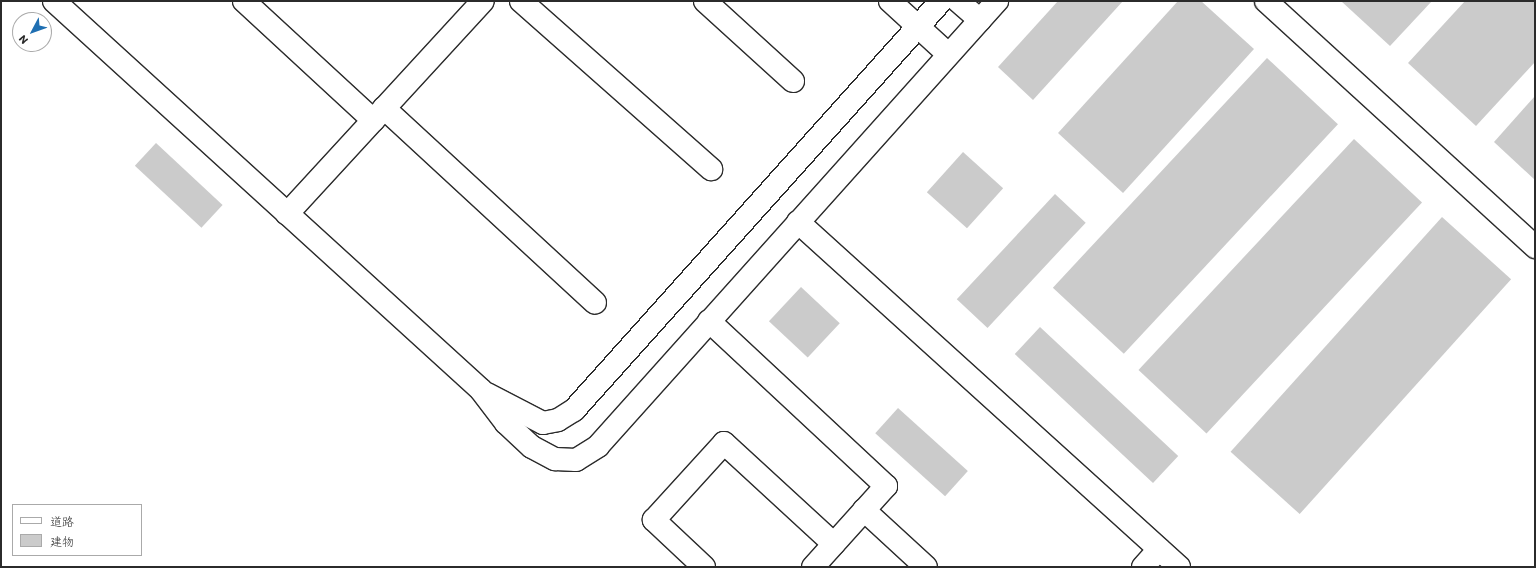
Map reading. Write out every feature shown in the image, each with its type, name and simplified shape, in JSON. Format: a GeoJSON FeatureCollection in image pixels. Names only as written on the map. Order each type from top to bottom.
{"type":"FeatureCollection","features":[{"type":"Feature","properties":{"kind":"street"},"geometry":{"type":"LineString","coordinates":[[244,1],[379,114],[595,303]]}},
{"type":"Feature","properties":{"kind":"street"},"geometry":{"type":"LineString","coordinates":[[287,214],[483,1]]}},
{"type":"Feature","properties":{"kind":"street"},"geometry":{"type":"LineString","coordinates":[[521,1],[711,169]]}},
{"type":"Feature","properties":{"kind":"street"},"geometry":{"type":"LineString","coordinates":[[705,1],[793,81]]}},
{"type":"Feature","properties":{"kind":"street"},"geometry":{"type":"LineString","coordinates":[[890,1],[948,54]]}},
{"type":"Feature","properties":{"kind":"street"},"geometry":{"type":"LineString","coordinates":[[481,390],[543,424],[558,420],[574,410],[941,1]]}},
{"type":"Feature","properties":{"kind":"street"},"geometry":{"type":"LineString","coordinates":[[958,1],[980,20]]}},
{"type":"Feature","properties":{"kind":"street"},"geometry":{"type":"LineString","coordinates":[[56,2],[481,390],[506,423],[532,447],[555,459],[576,460],[598,446],[997,1]]}},
{"type":"Feature","properties":{"kind":"street"},"geometry":{"type":"LineString","coordinates":[[1266,1],[1535,247]]}},
{"type":"Feature","properties":{"kind":"street"},"geometry":{"type":"LineString","coordinates":[[798,222],[1179,567]]}},
{"type":"Feature","properties":{"kind":"street"},"geometry":{"type":"LineString","coordinates":[[709,321],[886,486],[812,567]]}},
{"type":"Feature","properties":{"kind":"street"},"geometry":{"type":"LineString","coordinates":[[704,567],[654,520],[724,443],[834,544]]}},
{"type":"Feature","properties":{"kind":"street"},"geometry":{"type":"LineString","coordinates":[[864,510],[926,567]]}},
{"type":"Feature","properties":{"kind":"street"},"geometry":{"type":"LineString","coordinates":[[1143,567],[1159,549]]}},
{"type":"Feature","properties":{"kind":"building"},"geometry":{"type":"Polygon","coordinates":[[[1058,1],[1123,1],[1033,100],[998,67],[1058,1]]]}},
{"type":"Feature","properties":{"kind":"building"},"geometry":{"type":"Polygon","coordinates":[[[1178,1],[1201,1],[1254,49],[1123,193],[1058,133],[1178,1]]]}},
{"type":"Feature","properties":{"kind":"building"},"geometry":{"type":"Polygon","coordinates":[[[1341,1],[1432,1],[1390,46],[1341,1]]]}},
{"type":"Feature","properties":{"kind":"building"},"geometry":{"type":"Polygon","coordinates":[[[1465,1],[1535,1],[1535,62],[1476,126],[1408,63],[1465,1]]]}},
{"type":"Feature","properties":{"kind":"building"},"geometry":{"type":"Polygon","coordinates":[[[1267,58],[1338,124],[1124,354],[1053,288],[1267,58]]]}},
{"type":"Feature","properties":{"kind":"building"},"geometry":{"type":"Polygon","coordinates":[[[1535,96],[1535,180],[1494,142],[1535,96]]]}},
{"type":"Feature","properties":{"kind":"building"},"geometry":{"type":"Polygon","coordinates":[[[1354,139],[1422,202],[1207,434],[1138,370],[1354,139]]]}},
{"type":"Feature","properties":{"kind":"building"},"geometry":{"type":"Polygon","coordinates":[[[156,143],[223,205],[201,228],[135,166],[156,143]]]}},
{"type":"Feature","properties":{"kind":"building"},"geometry":{"type":"Polygon","coordinates":[[[963,152],[1003,188],[967,228],[927,192],[963,152]]]}},
{"type":"Feature","properties":{"kind":"building"},"geometry":{"type":"Polygon","coordinates":[[[1055,194],[1086,223],[988,328],[957,299],[1055,194]]]}},
{"type":"Feature","properties":{"kind":"building"},"geometry":{"type":"Polygon","coordinates":[[[1442,217],[1511,279],[1300,514],[1231,452],[1442,217]]]}},
{"type":"Feature","properties":{"kind":"building"},"geometry":{"type":"Polygon","coordinates":[[[801,287],[840,323],[808,358],[769,321],[801,287]]]}},
{"type":"Feature","properties":{"kind":"building"},"geometry":{"type":"Polygon","coordinates":[[[1040,327],[1178,456],[1153,483],[1015,354],[1040,327]]]}},
{"type":"Feature","properties":{"kind":"building"},"geometry":{"type":"Polygon","coordinates":[[[898,408],[968,471],[945,496],[875,433],[898,408]]]}}]}
